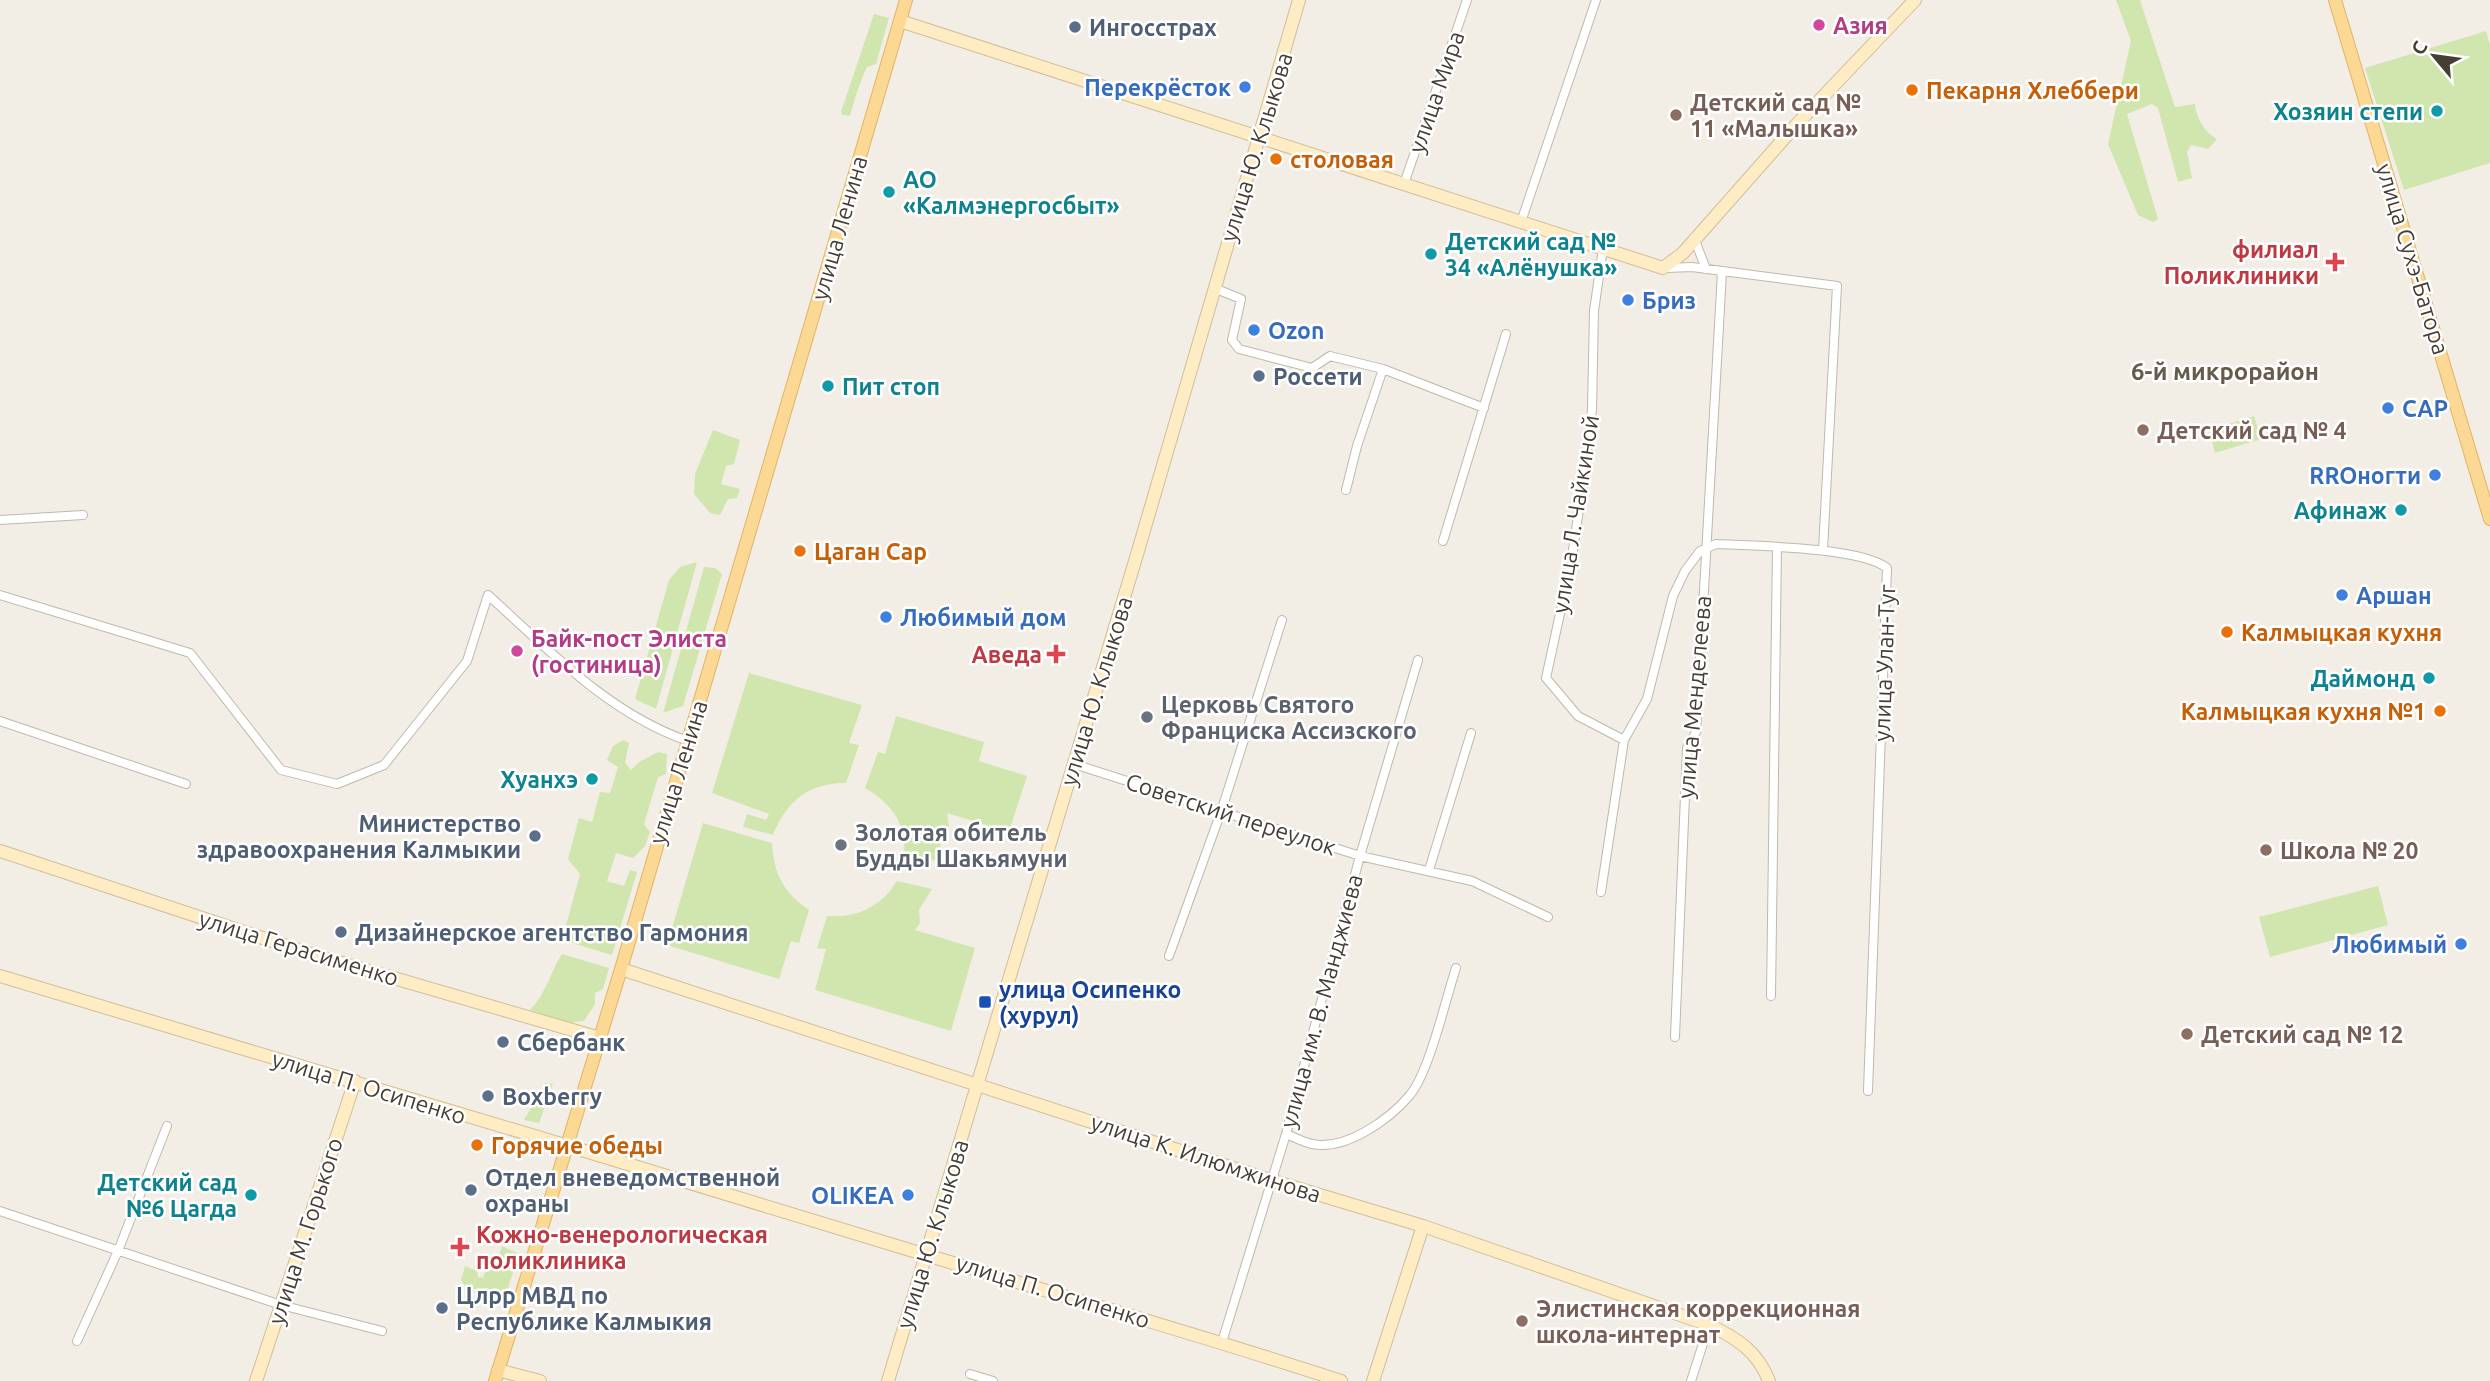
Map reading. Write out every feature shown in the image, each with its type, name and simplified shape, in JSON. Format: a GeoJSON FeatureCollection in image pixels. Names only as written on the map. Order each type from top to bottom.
{"type":"FeatureCollection","features":[{"type":"Feature","properties":{"kind":"main road","name":"улица Ленина"},"geometry":{"type":"LineString","coordinates":[[496,1375],[621,969],[906,0]]}},
{"type":"Feature","properties":{"kind":"main road","name":"улица Ю. Клыкова"},"geometry":{"type":"LineString","coordinates":[[888,1381],[979,1084],[1300,0]]}},
{"type":"Feature","properties":{"kind":"main road"},"geometry":{"type":"LineString","coordinates":[[900,21],[1663,268],[1683,253],[1796,125],[1915,0]]}},
{"type":"Feature","properties":{"kind":"main road","name":"улица Сухэ-Батора"},"geometry":{"type":"LineString","coordinates":[[2335,0],[2490,519]]}},
{"type":"Feature","properties":{"kind":"main road","name":"улица Герасименко"},"geometry":{"type":"LineString","coordinates":[[0,851],[310,954],[600,1038]]}},
{"type":"Feature","properties":{"kind":"main road","name":"улица К. Илюмжинова"},"geometry":{"type":"LineString","coordinates":[[621,969],[1270,1180],[1423,1226],[1709,1325],[1740,1341],[1753,1353],[1769,1381]]}},
{"type":"Feature","properties":{"kind":"main road","name":"улица П. Осипенко"},"geometry":{"type":"LineString","coordinates":[[0,976],[355,1082],[436,1109],[568,1144],[1222,1342],[1340,1381]]}},
{"type":"Feature","properties":{"kind":"main road","name":"улица М. Горького"},"geometry":{"type":"LineString","coordinates":[[256,1381],[355,1082]]}},
{"type":"Feature","properties":{"kind":"main road"},"geometry":{"type":"LineString","coordinates":[[1373,1381],[1423,1226]]}},
{"type":"Feature","properties":{"kind":"main road"},"geometry":{"type":"LineString","coordinates":[[496,1375],[540,1381]]}},
{"type":"Feature","properties":{"kind":"street","name":"улица Мира"},"geometry":{"type":"LineString","coordinates":[[1405,184],[1467,0]]}},
{"type":"Feature","properties":{"kind":"street"},"geometry":{"type":"LineString","coordinates":[[1521,222],[1596,0]]}},
{"type":"Feature","properties":{"kind":"street"},"geometry":{"type":"LineString","coordinates":[[1694,238],[1706,269]]}},
{"type":"Feature","properties":{"kind":"street","name":"улица Л. Чайкиной"},"geometry":{"type":"LineString","coordinates":[[1604,248],[1594,312],[1592,409],[1583,483],[1571,563],[1546,678],[1578,716],[1624,740]]}},
{"type":"Feature","properties":{"kind":"street"},"geometry":{"type":"LineString","coordinates":[[1601,892],[1624,740],[1647,699],[1673,596],[1685,571],[1700,551],[1716,544],[1823,550],[1837,286],[1706,269],[1663,268]]}},
{"type":"Feature","properties":{"kind":"street","name":"улица Менделеева"},"geometry":{"type":"LineString","coordinates":[[1675,1037],[1687,748],[1696,732],[1722,272]]}},
{"type":"Feature","properties":{"kind":"street"},"geometry":{"type":"LineString","coordinates":[[1214,288],[1241,299],[1232,340],[1239,349],[1312,368],[1330,356],[1383,369],[1484,408]]}},
{"type":"Feature","properties":{"kind":"street"},"geometry":{"type":"LineString","coordinates":[[1443,541],[1506,334]]}},
{"type":"Feature","properties":{"kind":"street"},"geometry":{"type":"LineString","coordinates":[[1346,490],[1357,446],[1383,369]]}},
{"type":"Feature","properties":{"kind":"street"},"geometry":{"type":"LineString","coordinates":[[0,520],[83,515]]}},
{"type":"Feature","properties":{"kind":"street"},"geometry":{"type":"LineString","coordinates":[[1771,996],[1777,548]]}},
{"type":"Feature","properties":{"kind":"street","name":"улица Улан-Туг"},"geometry":{"type":"LineString","coordinates":[[1823,550],[1878,561],[1887,568],[1868,1091]]}},
{"type":"Feature","properties":{"kind":"street"},"geometry":{"type":"LineString","coordinates":[[0,595],[190,653],[281,770],[337,784],[384,765],[467,661],[488,594],[581,679],[656,730],[688,741]]}},
{"type":"Feature","properties":{"kind":"street"},"geometry":{"type":"LineString","coordinates":[[1169,956],[1222,809],[1282,620]]}},
{"type":"Feature","properties":{"kind":"street","name":"улица им. В. Манджиева"},"geometry":{"type":"LineString","coordinates":[[1222,1342],[1286,1134],[1360,856],[1419,660]]}},
{"type":"Feature","properties":{"kind":"street"},"geometry":{"type":"LineString","coordinates":[[0,721],[186,784]]}},
{"type":"Feature","properties":{"kind":"street"},"geometry":{"type":"LineString","coordinates":[[1429,870],[1471,733]]}},
{"type":"Feature","properties":{"kind":"street","name":"Советский переулок"},"geometry":{"type":"LineString","coordinates":[[1074,764],[1222,809],[1360,856],[1472,881],[1548,917]]}},
{"type":"Feature","properties":{"kind":"street"},"geometry":{"type":"LineString","coordinates":[[1286,1134],[1312,1144],[1340,1142],[1372,1127],[1410,1094],[1422,1073],[1456,968]]}},
{"type":"Feature","properties":{"kind":"street"},"geometry":{"type":"LineString","coordinates":[[77,1341],[118,1251],[167,1126]]}},
{"type":"Feature","properties":{"kind":"street"},"geometry":{"type":"LineString","coordinates":[[0,1211],[281,1305],[382,1331]]}},
{"type":"Feature","properties":{"kind":"street"},"geometry":{"type":"LineString","coordinates":[[1691,1381],[1709,1325]]}},
{"type":"Feature","properties":{"kind":"street"},"geometry":{"type":"LineString","coordinates":[[970,1374],[993,1381]]}},
{"type":"Feature","properties":{"kind":"green space"},"geometry":{"type":"Polygon","coordinates":[[[2116,0],[2140,0],[2175,107],[2195,104],[2202,124],[2217,139],[2208,149],[2191,145],[2187,152],[2192,178],[2178,182],[2158,108],[2152,104],[2127,114],[2158,219],[2153,222],[2138,215],[2108,144],[2131,41],[2116,0]]]}},
{"type":"Feature","properties":{"kind":"green space"},"geometry":{"type":"Polygon","coordinates":[[[874,14],[889,18],[876,64],[867,67],[850,116],[843,115],[841,112],[874,14]]]}},
{"type":"Feature","properties":{"kind":"green space"},"geometry":{"type":"Polygon","coordinates":[[[2486,31],[2490,45],[2490,163],[2404,190],[2365,68],[2486,31]]]}},
{"type":"Feature","properties":{"kind":"green space"},"geometry":{"type":"Polygon","coordinates":[[[2254,416],[2261,439],[2215,453],[2209,430],[2254,416]]]}},
{"type":"Feature","properties":{"kind":"green space"},"geometry":{"type":"Polygon","coordinates":[[[713,430],[740,440],[734,464],[726,466],[721,484],[740,489],[737,498],[728,499],[720,515],[710,513],[694,494],[695,474],[713,430]]]}},
{"type":"Feature","properties":{"kind":"green space"},"geometry":{"type":"Polygon","coordinates":[[[697,562],[656,709],[635,699],[669,580],[680,567],[697,562]]]}},
{"type":"Feature","properties":{"kind":"green space"},"geometry":{"type":"Polygon","coordinates":[[[704,567],[715,568],[722,574],[683,706],[663,713],[704,567]]]}},
{"type":"Feature","properties":{"kind":"green space"},"geometry":{"type":"Polygon","coordinates":[[[749,673],[862,705],[849,743],[859,745],[846,783],[821,786],[800,796],[785,813],[773,835],[743,827],[747,814],[766,820],[769,814],[712,793],[749,673]]]}},
{"type":"Feature","properties":{"kind":"green space"},"geometry":{"type":"Polygon","coordinates":[[[896,716],[984,742],[979,761],[1027,776],[1009,832],[947,813],[949,826],[941,835],[939,861],[904,854],[903,833],[895,815],[882,800],[865,788],[878,752],[885,754],[896,716]]]}},
{"type":"Feature","properties":{"kind":"green space"},"geometry":{"type":"Polygon","coordinates":[[[623,740],[629,743],[625,763],[631,770],[639,762],[658,752],[667,754],[666,774],[658,777],[644,824],[650,832],[645,846],[633,858],[616,853],[607,881],[624,886],[630,870],[637,872],[612,955],[562,940],[580,874],[568,859],[579,818],[592,822],[600,792],[610,793],[618,767],[607,760],[613,746],[623,740]]]}},
{"type":"Feature","properties":{"kind":"green space"},"geometry":{"type":"Polygon","coordinates":[[[703,823],[772,843],[775,864],[786,889],[809,910],[799,943],[791,941],[779,979],[667,945],[703,823]]]}},
{"type":"Feature","properties":{"kind":"green space"},"geometry":{"type":"Polygon","coordinates":[[[897,881],[932,889],[919,910],[920,923],[915,930],[975,948],[951,1031],[815,990],[826,949],[817,948],[827,916],[848,915],[867,909],[884,898],[897,881]]]}},
{"type":"Feature","properties":{"kind":"green space"},"geometry":{"type":"Polygon","coordinates":[[[2378,886],[2388,925],[2270,957],[2259,917],[2378,886]]]}},
{"type":"Feature","properties":{"kind":"green space"},"geometry":{"type":"Polygon","coordinates":[[[562,954],[609,968],[603,989],[595,993],[595,1004],[584,1021],[567,1023],[530,1010],[540,997],[562,954]]]}},
{"type":"Feature","properties":{"kind":"green space"},"geometry":{"type":"Polygon","coordinates":[[[545,1083],[553,1084],[539,1123],[524,1120],[545,1083]]]}},
{"type":"Feature","properties":{"kind":"green space"},"geometry":{"type":"Polygon","coordinates":[[[502,1246],[519,1254],[505,1297],[465,1286],[461,1280],[465,1266],[477,1271],[478,1277],[483,1278],[489,1261],[497,1262],[502,1246]]]}},
{"type":"Feature","properties":{"kind":"place","name":"Азия"},"geometry":{"type":"Point","coordinates":[1819,25]}},
{"type":"Feature","properties":{"kind":"place","name":"Ингосстрах"},"geometry":{"type":"Point","coordinates":[1075,27]}},
{"type":"Feature","properties":{"kind":"place","name":"Перекрёсток"},"geometry":{"type":"Point","coordinates":[1245,87]}},
{"type":"Feature","properties":{"kind":"place","name":"Пекарня Хлеббери"},"geometry":{"type":"Point","coordinates":[1912,90]}},
{"type":"Feature","properties":{"kind":"place","name":"Хозяин степи"},"geometry":{"type":"Point","coordinates":[2437,111]}},
{"type":"Feature","properties":{"kind":"place","name":"Детский сад № 11 «Малышка»"},"geometry":{"type":"Point","coordinates":[1676,115]}},
{"type":"Feature","properties":{"kind":"place","name":"столовая"},"geometry":{"type":"Point","coordinates":[1276,159]}},
{"type":"Feature","properties":{"kind":"place","name":"АО «Калмэнергосбыт»"},"geometry":{"type":"Point","coordinates":[889,192]}},
{"type":"Feature","properties":{"kind":"place","name":"Детский сад № 34 «Алёнушка»"},"geometry":{"type":"Point","coordinates":[1431,254]}},
{"type":"Feature","properties":{"kind":"place","name":"филиал Поликлиники"},"geometry":{"type":"Point","coordinates":[2335,262]}},
{"type":"Feature","properties":{"kind":"place","name":"Бриз"},"geometry":{"type":"Point","coordinates":[1628,300]}},
{"type":"Feature","properties":{"kind":"place","name":"Ozon"},"geometry":{"type":"Point","coordinates":[1254,330]}},
{"type":"Feature","properties":{"kind":"place","name":"Россети"},"geometry":{"type":"Point","coordinates":[1259,376]}},
{"type":"Feature","properties":{"kind":"place","name":"Пит стоп"},"geometry":{"type":"Point","coordinates":[828,386]}},
{"type":"Feature","properties":{"kind":"place","name":"САР"},"geometry":{"type":"Point","coordinates":[2388,408]}},
{"type":"Feature","properties":{"kind":"place","name":"Детский сад № 4"},"geometry":{"type":"Point","coordinates":[2143,430]}},
{"type":"Feature","properties":{"kind":"place","name":"RROногти"},"geometry":{"type":"Point","coordinates":[2435,475]}},
{"type":"Feature","properties":{"kind":"place","name":"Афинаж"},"geometry":{"type":"Point","coordinates":[2401,510]}},
{"type":"Feature","properties":{"kind":"place","name":"Цаган Сар"},"geometry":{"type":"Point","coordinates":[800,551]}},
{"type":"Feature","properties":{"kind":"place","name":"Аршан"},"geometry":{"type":"Point","coordinates":[2342,595]}},
{"type":"Feature","properties":{"kind":"place","name":"Любимый дом"},"geometry":{"type":"Point","coordinates":[886,617]}},
{"type":"Feature","properties":{"kind":"place","name":"Калмыцкая кухня"},"geometry":{"type":"Point","coordinates":[2227,632]}},
{"type":"Feature","properties":{"kind":"place","name":"Байк-пост Элиста (гостиница)"},"geometry":{"type":"Point","coordinates":[517,651]}},
{"type":"Feature","properties":{"kind":"place","name":"Аведа"},"geometry":{"type":"Point","coordinates":[1056,654]}},
{"type":"Feature","properties":{"kind":"place","name":"Даймонд"},"geometry":{"type":"Point","coordinates":[2429,678]}},
{"type":"Feature","properties":{"kind":"place","name":"Калмыцкая кухня №1"},"geometry":{"type":"Point","coordinates":[2440,711]}},
{"type":"Feature","properties":{"kind":"place","name":"Церковь Святого Франциска Ассизского"},"geometry":{"type":"Point","coordinates":[1147,717]}},
{"type":"Feature","properties":{"kind":"place","name":"Хуанхэ"},"geometry":{"type":"Point","coordinates":[592,779]}},
{"type":"Feature","properties":{"kind":"place","name":"Министерство здравоохранения Калмыкии"},"geometry":{"type":"Point","coordinates":[535,836]}},
{"type":"Feature","properties":{"kind":"place","name":"Золотая обитель Будды Шакьямуни"},"geometry":{"type":"Point","coordinates":[841,845]}},
{"type":"Feature","properties":{"kind":"place","name":"Школа № 20"},"geometry":{"type":"Point","coordinates":[2266,850]}},
{"type":"Feature","properties":{"kind":"place","name":"Дизайнерское агентство Гармония"},"geometry":{"type":"Point","coordinates":[341,932]}},
{"type":"Feature","properties":{"kind":"place","name":"Любимый"},"geometry":{"type":"Point","coordinates":[2461,944]}},
{"type":"Feature","properties":{"kind":"place","name":"улица Осипенко (хурул)"},"geometry":{"type":"Point","coordinates":[985,1002]}},
{"type":"Feature","properties":{"kind":"place","name":"Детский сад № 12"},"geometry":{"type":"Point","coordinates":[2187,1034]}},
{"type":"Feature","properties":{"kind":"place","name":"Сбербанк"},"geometry":{"type":"Point","coordinates":[503,1042]}},
{"type":"Feature","properties":{"kind":"place","name":"Boxberry"},"geometry":{"type":"Point","coordinates":[488,1096]}},
{"type":"Feature","properties":{"kind":"place","name":"Горячие обеды"},"geometry":{"type":"Point","coordinates":[477,1145]}},
{"type":"Feature","properties":{"kind":"place","name":"Отдел вневедомственной охраны"},"geometry":{"type":"Point","coordinates":[471,1190]}},
{"type":"Feature","properties":{"kind":"place","name":"Детский сад №6 Цагда"},"geometry":{"type":"Point","coordinates":[251,1195]}},
{"type":"Feature","properties":{"kind":"place","name":"OLIKEA"},"geometry":{"type":"Point","coordinates":[908,1195]}},
{"type":"Feature","properties":{"kind":"place","name":"Кожно-венерологическая поликлиника"},"geometry":{"type":"Point","coordinates":[460,1247]}},
{"type":"Feature","properties":{"kind":"place","name":"Цлрр МВД по Республике Калмыкия"},"geometry":{"type":"Point","coordinates":[442,1308]}},
{"type":"Feature","properties":{"kind":"place","name":"Элистинская коррекционная школа-интернат"},"geometry":{"type":"Point","coordinates":[1522,1321]}},
{"type":"Feature","properties":{"kind":"district","name":"6-й микрорайон"},"geometry":{"type":"Point","coordinates":[2225,371]}}]}
